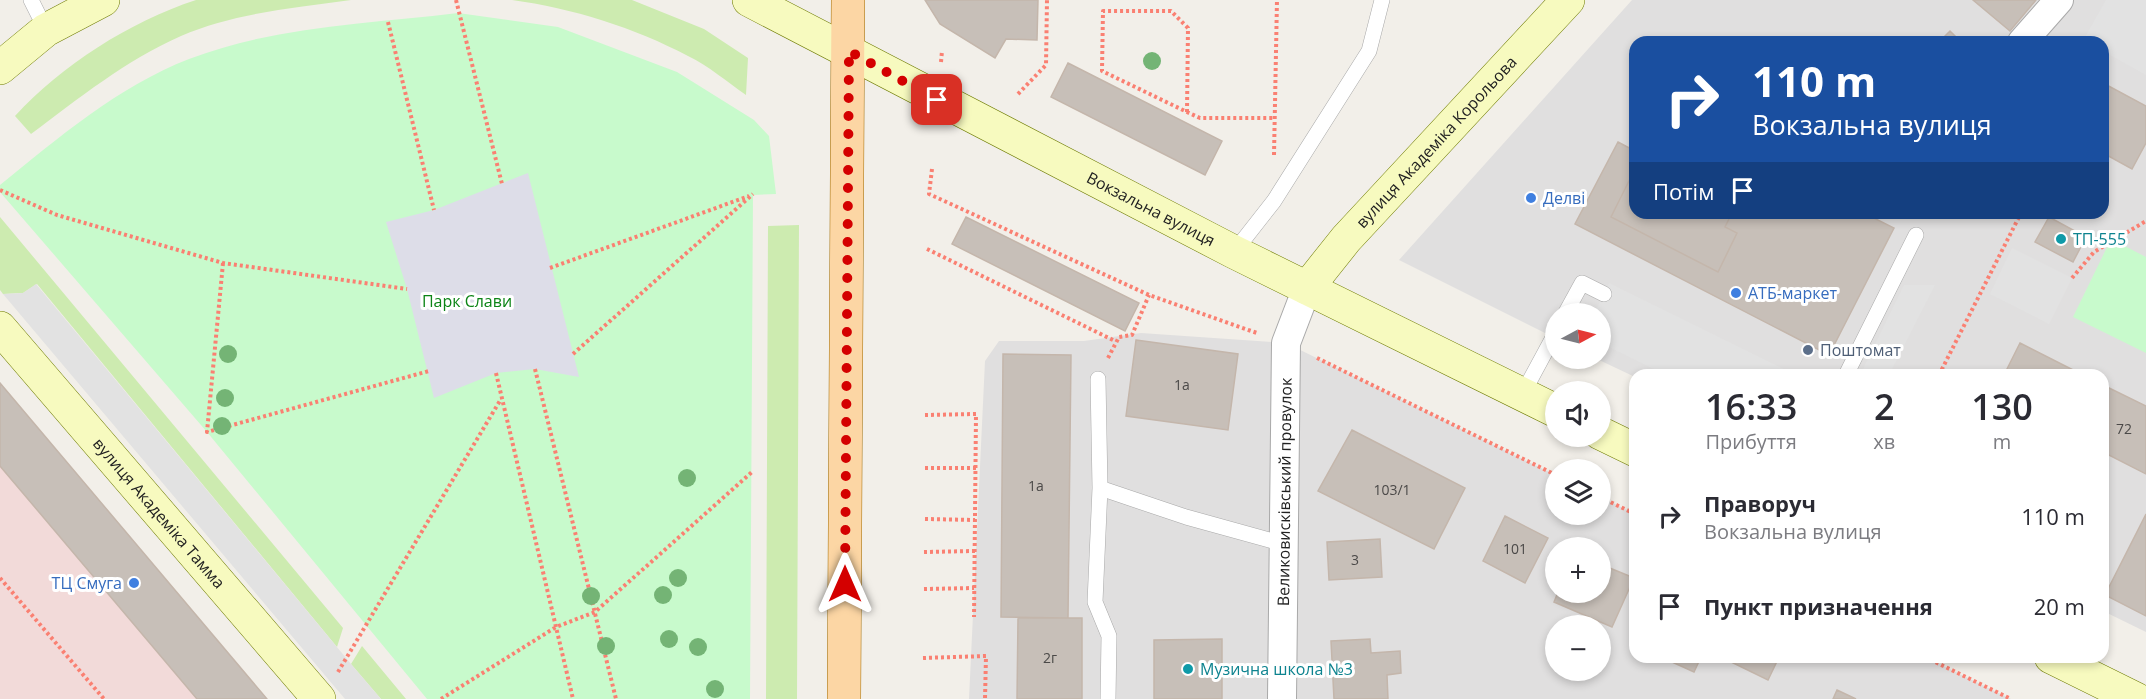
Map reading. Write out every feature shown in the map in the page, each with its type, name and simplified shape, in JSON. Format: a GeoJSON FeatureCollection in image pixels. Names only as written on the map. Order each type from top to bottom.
{"type":"FeatureCollection","features":[{"type":"Feature","properties":{"kind":"main road"},"geometry":{"type":"LineString","coordinates":[[0,68],[46,30],[103,0]]}},
{"type":"Feature","properties":{"kind":"main road","name":"Вокзальна вулиця"},"geometry":{"type":"LineString","coordinates":[[749,0],[849,51],[937,100],[1234,252],[1545,406]]}},
{"type":"Feature","properties":{"kind":"main road"},"geometry":{"type":"LineString","coordinates":[[844,699],[849,0]]}},
{"type":"Feature","properties":{"kind":"main road","name":"вулиця Академіка Корольова"},"geometry":{"type":"LineString","coordinates":[[1307,288],[1346,239],[1568,0]]}},
{"type":"Feature","properties":{"kind":"main road","name":"вулиця Академіка Тамма"},"geometry":{"type":"LineString","coordinates":[[0,328],[328,691]]}},
{"type":"Feature","properties":{"kind":"main road"},"geometry":{"type":"LineString","coordinates":[[1611,438],[1629,447]]}},
{"type":"Feature","properties":{"kind":"main road"},"geometry":{"type":"LineString","coordinates":[[2063,663],[2130,698]]}},
{"type":"Feature","properties":{"kind":"street"},"geometry":{"type":"LineString","coordinates":[[2027,36],[2059,0]]}},
{"type":"Feature","properties":{"kind":"street","name":"Великовисківський провулок"},"geometry":{"type":"LineString","coordinates":[[1282,699],[1286,343],[1307,288]]}},
{"type":"Feature","properties":{"kind":"lane"},"geometry":{"type":"LineString","coordinates":[[31,0],[46,30]]}},
{"type":"Feature","properties":{"kind":"lane"},"geometry":{"type":"LineString","coordinates":[[1234,252],[1274,201],[1369,51],[1382,0]]}},
{"type":"Feature","properties":{"kind":"lane"},"geometry":{"type":"LineString","coordinates":[[1849,369],[1916,234]]}},
{"type":"Feature","properties":{"kind":"lane"},"geometry":{"type":"LineString","coordinates":[[1571,303],[1582,283],[1604,294]]}},
{"type":"Feature","properties":{"kind":"lane"},"geometry":{"type":"LineString","coordinates":[[1522,394],[1545,352]]}},
{"type":"Feature","properties":{"kind":"lane"},"geometry":{"type":"LineString","coordinates":[[1098,380],[1100,488],[1095,602],[1109,636],[1108,699]]}},
{"type":"Feature","properties":{"kind":"lane"},"geometry":{"type":"LineString","coordinates":[[1100,488],[1186,517],[1284,544]]}},
{"type":"Feature","properties":{"kind":"path"},"geometry":{"type":"LineString","coordinates":[[456,0],[502,184]]}},
{"type":"Feature","properties":{"kind":"path"},"geometry":{"type":"LineString","coordinates":[[1018,94],[1046,65],[1047,0]]}},
{"type":"Feature","properties":{"kind":"path"},"geometry":{"type":"LineString","coordinates":[[1274,201],[1277,0]]}},
{"type":"Feature","properties":{"kind":"path"},"geometry":{"type":"LineString","coordinates":[[1187,112],[1188,28],[1172,11],[1103,11],[1102,71],[1187,112],[1200,118],[1274,118]]}},
{"type":"Feature","properties":{"kind":"path"},"geometry":{"type":"LineString","coordinates":[[388,22],[434,210]]}},
{"type":"Feature","properties":{"kind":"path"},"geometry":{"type":"LineString","coordinates":[[941,62],[942,51]]}},
{"type":"Feature","properties":{"kind":"path"},"geometry":{"type":"LineString","coordinates":[[932,169],[929,194],[1149,295],[1286,343],[1545,470]]}},
{"type":"Feature","properties":{"kind":"path"},"geometry":{"type":"LineString","coordinates":[[0,190],[57,215],[223,263],[407,289]]}},
{"type":"Feature","properties":{"kind":"path"},"geometry":{"type":"LineString","coordinates":[[550,268],[753,194],[573,354]]}},
{"type":"Feature","properties":{"kind":"path"},"geometry":{"type":"LineString","coordinates":[[1942,369],[2018,219]]}},
{"type":"Feature","properties":{"kind":"path"},"geometry":{"type":"LineString","coordinates":[[2072,278],[2094,252],[2146,221]]}},
{"type":"Feature","properties":{"kind":"path"},"geometry":{"type":"LineString","coordinates":[[927,249],[1115,341]]}},
{"type":"Feature","properties":{"kind":"path"},"geometry":{"type":"LineString","coordinates":[[223,263],[207,432],[429,371]]}},
{"type":"Feature","properties":{"kind":"path"},"geometry":{"type":"LineString","coordinates":[[1098,380],[1115,341],[1119,337],[1132,335],[1149,295]]}},
{"type":"Feature","properties":{"kind":"path"},"geometry":{"type":"LineString","coordinates":[[535,369],[616,699]]}},
{"type":"Feature","properties":{"kind":"path"},"geometry":{"type":"LineString","coordinates":[[496,373],[573,699]]}},
{"type":"Feature","properties":{"kind":"path"},"geometry":{"type":"LineString","coordinates":[[328,691],[501,399]]}},
{"type":"Feature","properties":{"kind":"path"},"geometry":{"type":"LineString","coordinates":[[925,415],[976,414],[974,616]]}},
{"type":"Feature","properties":{"kind":"path"},"geometry":{"type":"LineString","coordinates":[[925,468],[976,468]]}},
{"type":"Feature","properties":{"kind":"path"},"geometry":{"type":"LineString","coordinates":[[441,699],[556,627],[595,612],[752,472]]}},
{"type":"Feature","properties":{"kind":"path"},"geometry":{"type":"LineString","coordinates":[[1611,502],[1629,511]]}},
{"type":"Feature","properties":{"kind":"path"},"geometry":{"type":"LineString","coordinates":[[925,519],[975,519]]}},
{"type":"Feature","properties":{"kind":"path"},"geometry":{"type":"LineString","coordinates":[[924,552],[975,551]]}},
{"type":"Feature","properties":{"kind":"path"},"geometry":{"type":"LineString","coordinates":[[0,578],[104,699]]}},
{"type":"Feature","properties":{"kind":"path"},"geometry":{"type":"LineString","coordinates":[[924,589],[974,588]]}},
{"type":"Feature","properties":{"kind":"path"},"geometry":{"type":"LineString","coordinates":[[923,658],[986,656],[985,699]]}},
{"type":"Feature","properties":{"kind":"path"},"geometry":{"type":"LineString","coordinates":[[1937,663],[2011,699]]}},
{"type":"Feature","properties":{"kind":"shaded area"},"geometry":{"type":"Polygon","coordinates":[[[1632,0],[2146,0],[2146,632],[2109,614],[2109,369],[1629,369],[1629,374],[1611,366],[1611,303],[1545,303],[1545,333],[1399,260],[1632,0]]]}},
{"type":"Feature","properties":{"kind":"shaded area"},"geometry":{"type":"Polygon","coordinates":[[[2106,0],[2146,0],[2146,75],[2109,54],[2109,36],[2086,36],[2106,0]]]}},
{"type":"Feature","properties":{"kind":"shaded area"},"geometry":{"type":"Polygon","coordinates":[[[528,173],[579,377],[535,369],[496,373],[434,398],[407,289],[386,222],[434,210],[528,173]]]}},
{"type":"Feature","properties":{"kind":"shaded area"},"geometry":{"type":"Polygon","coordinates":[[[2012,248],[2072,278],[2049,324],[1990,294],[2012,248]]]}},
{"type":"Feature","properties":{"kind":"shaded area"},"geometry":{"type":"Polygon","coordinates":[[[1609,283],[1784,369],[1654,369],[1611,348],[1611,303],[1599,303],[1609,283]]]}},
{"type":"Feature","properties":{"kind":"shaded area"},"geometry":{"type":"Polygon","coordinates":[[[36,284],[381,699],[345,699],[3,294],[23,293],[36,284]]]}},
{"type":"Feature","properties":{"kind":"shaded area"},"geometry":{"type":"Polygon","coordinates":[[[1904,285],[1935,285],[1892,369],[1863,369],[1904,285]]]}},
{"type":"Feature","properties":{"kind":"shaded area"},"geometry":{"type":"Polygon","coordinates":[[[1141,333],[1286,343],[1545,470],[1545,525],[1611,525],[1611,502],[1629,511],[1629,663],[1937,663],[2011,699],[969,699],[985,361],[999,341],[1084,341],[1141,333]]]}},
{"type":"Feature","properties":{"kind":"shaded area"},"geometry":{"type":"Polygon","coordinates":[[[0,466],[197,699],[0,699],[0,466]]]}},
{"type":"Feature","properties":{"kind":"green space"},"geometry":{"type":"Polygon","coordinates":[[[196,0],[351,0],[264,12],[201,28],[161,46],[122,68],[31,134],[15,116],[54,79],[98,47],[146,20],[196,0]]]}},
{"type":"Feature","properties":{"kind":"green space"},"geometry":{"type":"Polygon","coordinates":[[[512,0],[632,0],[704,29],[748,58],[746,95],[696,60],[625,28],[557,8],[512,0]]]}},
{"type":"Feature","properties":{"kind":"green space","name":"Парк Слави"},"geometry":{"type":"Polygon","coordinates":[[[458,13],[558,27],[677,72],[754,120],[769,136],[776,194],[753,195],[750,699],[427,699],[207,432],[0,192],[0,185],[90,114],[138,83],[189,59],[255,39],[288,33],[458,13]]]}},
{"type":"Feature","properties":{"kind":"green space"},"geometry":{"type":"Polygon","coordinates":[[[0,217],[343,628],[337,647],[37,284],[23,293],[3,294],[0,290],[0,217]]]}},
{"type":"Feature","properties":{"kind":"green space"},"geometry":{"type":"Polygon","coordinates":[[[799,225],[797,699],[766,699],[768,226],[799,225]]]}},
{"type":"Feature","properties":{"kind":"green space"},"geometry":{"type":"Polygon","coordinates":[[[2111,239],[2146,257],[2146,353],[2073,317],[2111,239]]]}},
{"type":"Feature","properties":{"kind":"green space"},"geometry":{"type":"Polygon","coordinates":[[[362,646],[406,699],[381,699],[351,664],[362,646]]]}},
{"type":"Feature","properties":{"kind":"building"},"geometry":{"type":"Polygon","coordinates":[[[925,0],[1038,0],[1037,40],[1006,39],[995,58],[940,24],[925,0]]]}},
{"type":"Feature","properties":{"kind":"building"},"geometry":{"type":"Polygon","coordinates":[[[1973,0],[2036,0],[2010,31],[1973,0]]]}},
{"type":"Feature","properties":{"kind":"building"},"geometry":{"type":"Polygon","coordinates":[[[1950,31],[1955,36],[1945,36],[1950,31]]]}},
{"type":"Feature","properties":{"kind":"building"},"geometry":{"type":"Polygon","coordinates":[[[1068,63],[1222,141],[1205,175],[1051,97],[1068,63]]]}},
{"type":"Feature","properties":{"kind":"building"},"geometry":{"type":"Polygon","coordinates":[[[2109,86],[2146,106],[2146,143],[2132,169],[2109,156],[2109,86]]]}},
{"type":"Feature","properties":{"kind":"building"},"geometry":{"type":"Polygon","coordinates":[[[1618,142],[1629,148],[1629,181],[1611,217],[1718,272],[1737,233],[1725,227],[1729,219],[1876,219],[1894,228],[1829,355],[1575,224],[1618,142]]]}},
{"type":"Feature","properties":{"kind":"building"},"geometry":{"type":"Polygon","coordinates":[[[1629,181],[1629,219],[1729,219],[1725,227],[1737,233],[1718,272],[1611,217],[1629,181]]]}},
{"type":"Feature","properties":{"kind":"building"},"geometry":{"type":"Polygon","coordinates":[[[966,217],[1139,303],[1125,331],[952,244],[966,217]]]}},
{"type":"Feature","properties":{"kind":"building","name":"ТП-555"},"geometry":{"type":"Polygon","coordinates":[[[2048,219],[2053,219],[2086,237],[2073,262],[2035,242],[2048,219]]]}},
{"type":"Feature","properties":{"kind":"building"},"geometry":{"type":"Polygon","coordinates":[[[1136,340],[1238,354],[1228,430],[1126,416],[1136,340]]]}},
{"type":"Feature","properties":{"kind":"building"},"geometry":{"type":"Polygon","coordinates":[[[2020,343],[2071,369],[2007,369],[2020,343]]]}},
{"type":"Feature","properties":{"kind":"building"},"geometry":{"type":"Polygon","coordinates":[[[1003,354],[1071,355],[1068,618],[1001,617],[1003,354]]]}},
{"type":"Feature","properties":{"kind":"building","name":"ТЦ Смуга"},"geometry":{"type":"Polygon","coordinates":[[[0,383],[267,699],[197,699],[0,466],[0,383]]]}},
{"type":"Feature","properties":{"kind":"building"},"geometry":{"type":"Polygon","coordinates":[[[2109,388],[2146,406],[2146,474],[2109,455],[2109,388]]]}},
{"type":"Feature","properties":{"kind":"building"},"geometry":{"type":"Polygon","coordinates":[[[1352,430],[1465,488],[1434,549],[1318,491],[1352,430]]]}},
{"type":"Feature","properties":{"kind":"building"},"geometry":{"type":"Polygon","coordinates":[[[2146,514],[2146,616],[2109,597],[2109,587],[2146,514]]]}},
{"type":"Feature","properties":{"kind":"building"},"geometry":{"type":"Polygon","coordinates":[[[1505,516],[1546,537],[1545,544],[1525,583],[1483,561],[1505,516]]]}},
{"type":"Feature","properties":{"kind":"building"},"geometry":{"type":"Polygon","coordinates":[[[1380,539],[1382,577],[1329,580],[1327,542],[1380,539]]]}},
{"type":"Feature","properties":{"kind":"building"},"geometry":{"type":"Polygon","coordinates":[[[1611,569],[1629,576],[1629,589],[1612,627],[1611,615],[1584,615],[1556,603],[1611,603],[1611,569]]]}},
{"type":"Feature","properties":{"kind":"building"},"geometry":{"type":"Polygon","coordinates":[[[1018,618],[1082,618],[1082,699],[1017,699],[1018,618]]]}},
{"type":"Feature","properties":{"kind":"building","name":"Музична школа №3"},"geometry":{"type":"Polygon","coordinates":[[[1222,639],[1222,699],[1154,699],[1154,640],[1222,639]]]}},
{"type":"Feature","properties":{"kind":"building"},"geometry":{"type":"Polygon","coordinates":[[[1370,639],[1371,653],[1400,651],[1401,673],[1387,675],[1388,699],[1334,699],[1331,641],[1370,639]]]}},
{"type":"Feature","properties":{"kind":"building"},"geometry":{"type":"Polygon","coordinates":[[[1674,663],[1698,663],[1694,672],[1674,663]]]}},
{"type":"Feature","properties":{"kind":"building"},"geometry":{"type":"Polygon","coordinates":[[[1733,663],[1776,663],[1768,680],[1733,663]]]}},
{"type":"Feature","properties":{"kind":"building"},"geometry":{"type":"Polygon","coordinates":[[[1837,690],[1856,699],[1833,699],[1837,690]]]}},
{"type":"Feature","properties":{"kind":"place","name":"Делві"},"geometry":{"type":"Point","coordinates":[1531,198]}},
{"type":"Feature","properties":{"kind":"place","name":"ТП-555"},"geometry":{"type":"Point","coordinates":[2061,239]}},
{"type":"Feature","properties":{"kind":"place","name":"АТБ-маркет"},"geometry":{"type":"Point","coordinates":[1736,293]}},
{"type":"Feature","properties":{"kind":"place","name":"Поштомат"},"geometry":{"type":"Point","coordinates":[1808,350]}},
{"type":"Feature","properties":{"kind":"place","name":"ТЦ Смуга"},"geometry":{"type":"Point","coordinates":[134,583]}},
{"type":"Feature","properties":{"kind":"place","name":"Музична школа №3"},"geometry":{"type":"Point","coordinates":[1188,669]}},
{"type":"Feature","properties":{"kind":"route"},"geometry":{"type":"LineString","coordinates":[[845,584],[849,51],[937,100]]}}]}
